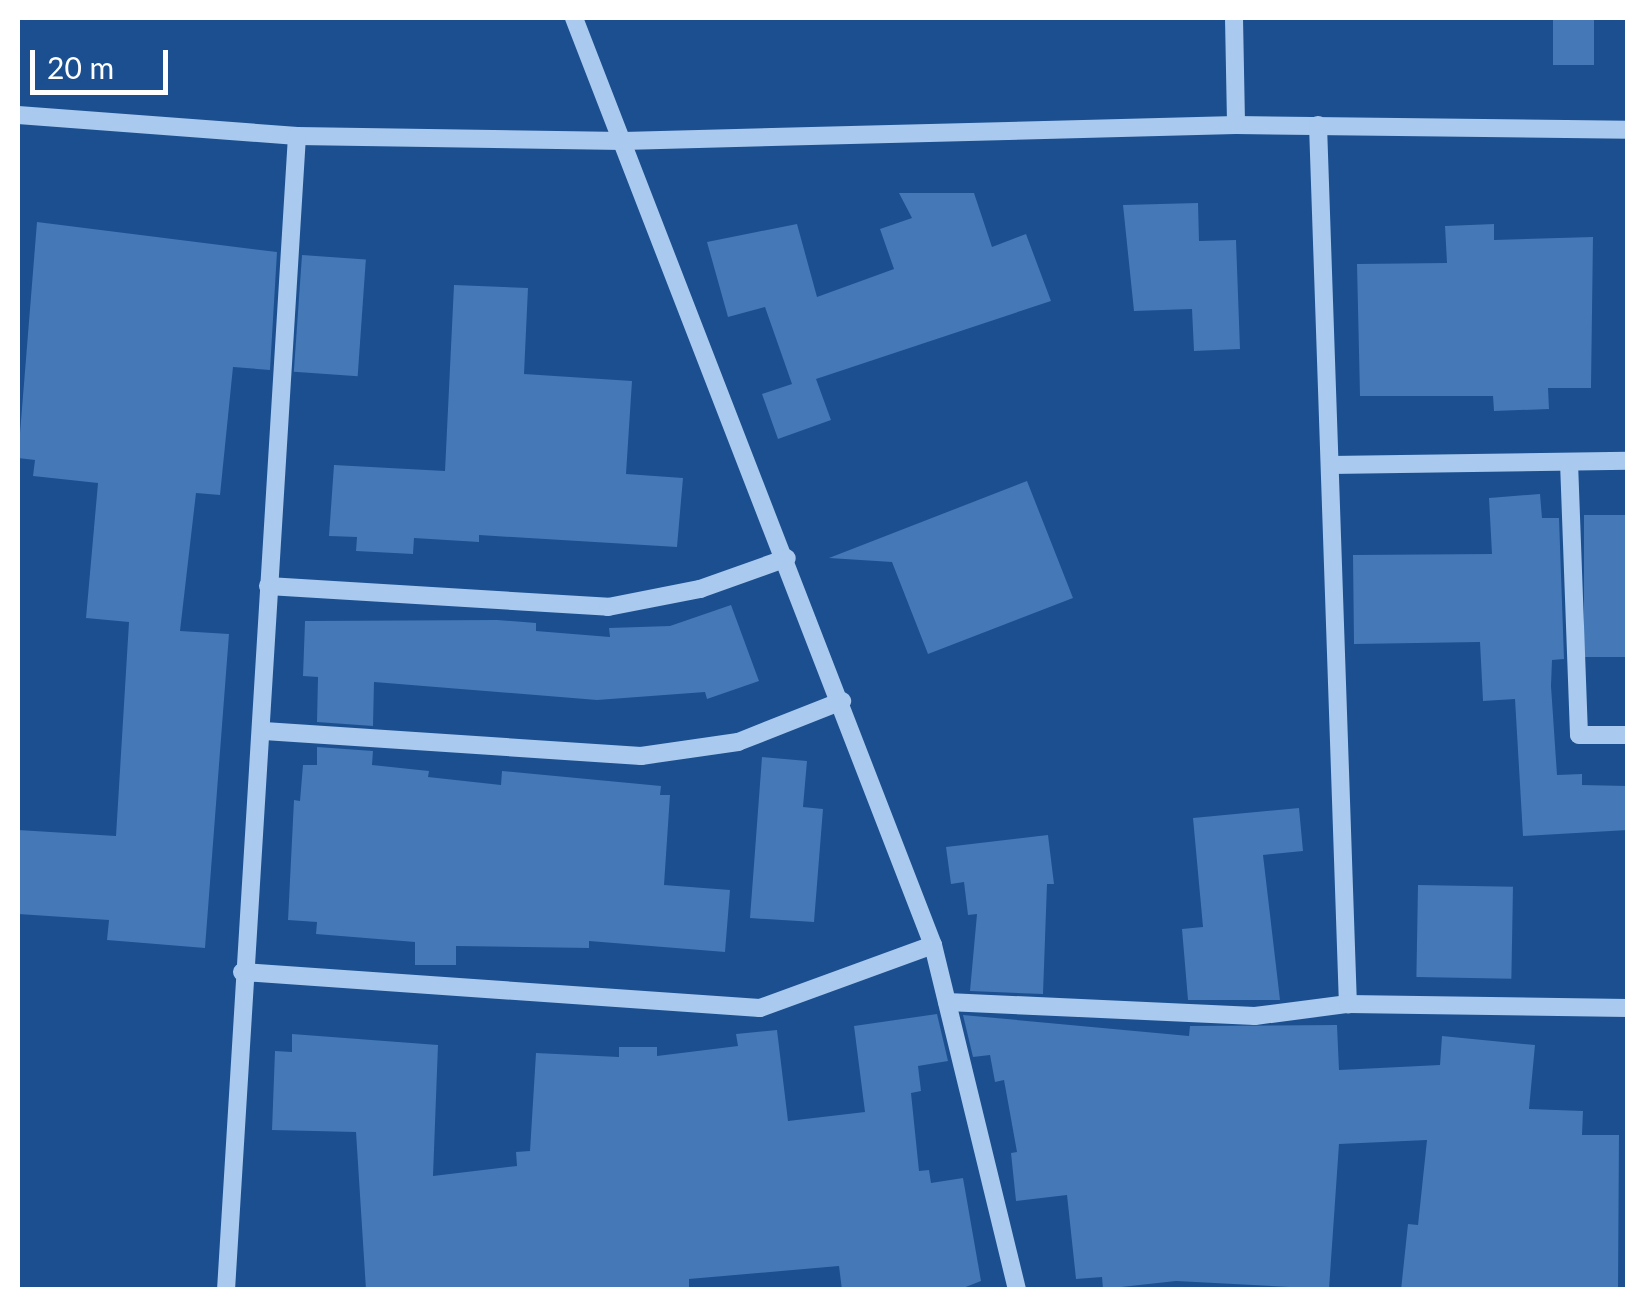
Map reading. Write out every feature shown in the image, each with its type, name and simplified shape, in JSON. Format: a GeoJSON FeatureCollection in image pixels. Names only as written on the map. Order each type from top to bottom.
{"type":"FeatureCollection","features":[{"type":"Feature","properties":{"kind":"street"},"geometry":{"type":"LineString","coordinates":[[574,18],[787,558],[933,945],[1017,1290]]}},
{"type":"Feature","properties":{"kind":"street"},"geometry":{"type":"LineString","coordinates":[[1234,18],[1236,125]]}},
{"type":"Feature","properties":{"kind":"street"},"geometry":{"type":"LineString","coordinates":[[18,115],[298,136],[623,141],[1236,125],[1628,130]]}},
{"type":"Feature","properties":{"kind":"street"},"geometry":{"type":"LineString","coordinates":[[1318,126],[1348,1004]]}},
{"type":"Feature","properties":{"kind":"street"},"geometry":{"type":"LineString","coordinates":[[226,1290],[242,972],[264,731],[268,586],[298,136]]}},
{"type":"Feature","properties":{"kind":"street"},"geometry":{"type":"LineString","coordinates":[[1568,462],[1579,735],[1628,734]]}},
{"type":"Feature","properties":{"kind":"street"},"geometry":{"type":"LineString","coordinates":[[1330,465],[1628,462]]}},
{"type":"Feature","properties":{"kind":"street"},"geometry":{"type":"LineString","coordinates":[[268,586],[608,607],[700,589],[787,558]]}},
{"type":"Feature","properties":{"kind":"street"},"geometry":{"type":"LineString","coordinates":[[264,731],[641,756],[738,742],[842,702]]}},
{"type":"Feature","properties":{"kind":"street"},"geometry":{"type":"LineString","coordinates":[[242,972],[760,1008],[933,945]]}},
{"type":"Feature","properties":{"kind":"street"},"geometry":{"type":"LineString","coordinates":[[947,1002],[1254,1016],[1348,1004],[1628,1008]]}},
{"type":"Feature","properties":{"kind":"building"},"geometry":{"type":"Polygon","coordinates":[[[1553,18],[1594,18],[1594,65],[1553,65],[1553,18]]]}},
{"type":"Feature","properties":{"kind":"building"},"geometry":{"type":"Polygon","coordinates":[[[899,193],[974,193],[992,247],[1026,234],[1051,301],[816,379],[831,420],[778,439],[762,394],[792,384],[765,307],[728,317],[707,242],[797,224],[817,297],[894,269],[880,229],[912,218],[899,193]]]}},
{"type":"Feature","properties":{"kind":"building"},"geometry":{"type":"Polygon","coordinates":[[[1198,203],[1199,241],[1236,240],[1240,349],[1194,351],[1192,309],[1134,311],[1123,205],[1198,203]]]}},
{"type":"Feature","properties":{"kind":"building"},"geometry":{"type":"Polygon","coordinates":[[[37,222],[277,252],[270,370],[233,367],[220,495],[196,493],[180,631],[229,634],[205,948],[107,940],[109,920],[18,914],[18,830],[116,836],[129,622],[86,618],[98,483],[33,476],[35,460],[18,458],[37,222]]]}},
{"type":"Feature","properties":{"kind":"building"},"geometry":{"type":"Polygon","coordinates":[[[1494,224],[1494,240],[1593,237],[1591,388],[1548,388],[1549,409],[1494,411],[1493,396],[1360,396],[1357,264],[1447,263],[1445,226],[1494,224]]]}},
{"type":"Feature","properties":{"kind":"building"},"geometry":{"type":"Polygon","coordinates":[[[302,255],[366,259],[358,376],[294,372],[302,255]]]}},
{"type":"Feature","properties":{"kind":"building"},"geometry":{"type":"Polygon","coordinates":[[[454,285],[528,288],[524,374],[632,381],[626,474],[683,478],[677,547],[479,535],[479,542],[414,538],[413,554],[356,551],[357,537],[329,536],[334,465],[445,471],[454,285]]]}},
{"type":"Feature","properties":{"kind":"building"},"geometry":{"type":"Polygon","coordinates":[[[1027,481],[1073,598],[928,654],[892,562],[829,558],[1027,481]]]}},
{"type":"Feature","properties":{"kind":"building"},"geometry":{"type":"Polygon","coordinates":[[[1540,494],[1542,518],[1559,518],[1564,659],[1552,660],[1551,686],[1557,775],[1582,774],[1582,785],[1628,786],[1628,830],[1523,836],[1515,699],[1483,701],[1480,642],[1354,644],[1353,555],[1492,554],[1489,498],[1540,494]]]}},
{"type":"Feature","properties":{"kind":"building"},"geometry":{"type":"Polygon","coordinates":[[[1584,515],[1628,515],[1628,657],[1584,657],[1584,515]]]}},
{"type":"Feature","properties":{"kind":"building"},"geometry":{"type":"Polygon","coordinates":[[[731,605],[759,681],[707,699],[705,692],[597,700],[374,682],[373,726],[317,722],[318,677],[303,676],[305,621],[497,620],[536,623],[536,631],[610,637],[609,628],[670,626],[731,605]]]}},
{"type":"Feature","properties":{"kind":"building"},"geometry":{"type":"Polygon","coordinates":[[[317,747],[373,751],[372,765],[429,771],[428,777],[501,785],[502,771],[661,786],[660,795],[670,795],[664,885],[730,890],[725,952],[589,941],[589,948],[456,946],[456,965],[415,965],[415,942],[316,934],[317,922],[288,920],[294,800],[300,801],[303,765],[317,765],[317,747]]]}},
{"type":"Feature","properties":{"kind":"building"},"geometry":{"type":"Polygon","coordinates":[[[762,757],[807,761],[803,807],[823,809],[814,922],[750,918],[762,757]]]}},
{"type":"Feature","properties":{"kind":"building"},"geometry":{"type":"Polygon","coordinates":[[[1299,808],[1303,851],[1263,855],[1280,1000],[1188,1000],[1182,929],[1203,927],[1193,818],[1299,808]]]}},
{"type":"Feature","properties":{"kind":"building"},"geometry":{"type":"Polygon","coordinates":[[[1048,835],[1054,884],[1047,884],[1043,994],[970,991],[977,914],[968,915],[964,882],[951,884],[946,847],[1048,835]]]}},
{"type":"Feature","properties":{"kind":"building"},"geometry":{"type":"Polygon","coordinates":[[[1418,885],[1513,887],[1511,979],[1416,977],[1418,885]]]}},
{"type":"Feature","properties":{"kind":"building"},"geometry":{"type":"Polygon","coordinates":[[[937,1014],[948,1061],[918,1066],[921,1091],[911,1093],[919,1171],[929,1170],[931,1183],[963,1178],[981,1281],[958,1290],[842,1290],[839,1266],[689,1279],[689,1289],[366,1290],[356,1132],[272,1130],[275,1051],[292,1052],[292,1034],[438,1045],[433,1176],[517,1166],[516,1152],[530,1151],[536,1053],[619,1057],[619,1047],[657,1047],[657,1056],[738,1046],[736,1034],[777,1030],[788,1121],[865,1112],[854,1026],[937,1014]]]}},
{"type":"Feature","properties":{"kind":"building"},"geometry":{"type":"Polygon","coordinates":[[[963,1015],[1189,1036],[1190,1026],[1337,1025],[1339,1070],[1440,1065],[1442,1036],[1535,1045],[1529,1109],[1583,1111],[1582,1135],[1619,1135],[1618,1290],[1401,1290],[1408,1224],[1418,1225],[1427,1140],[1339,1144],[1329,1289],[1176,1281],[1103,1289],[1102,1277],[1076,1279],[1067,1195],[1016,1201],[1011,1153],[1017,1152],[1004,1080],[995,1082],[990,1055],[973,1057],[963,1015]]]}}]}
